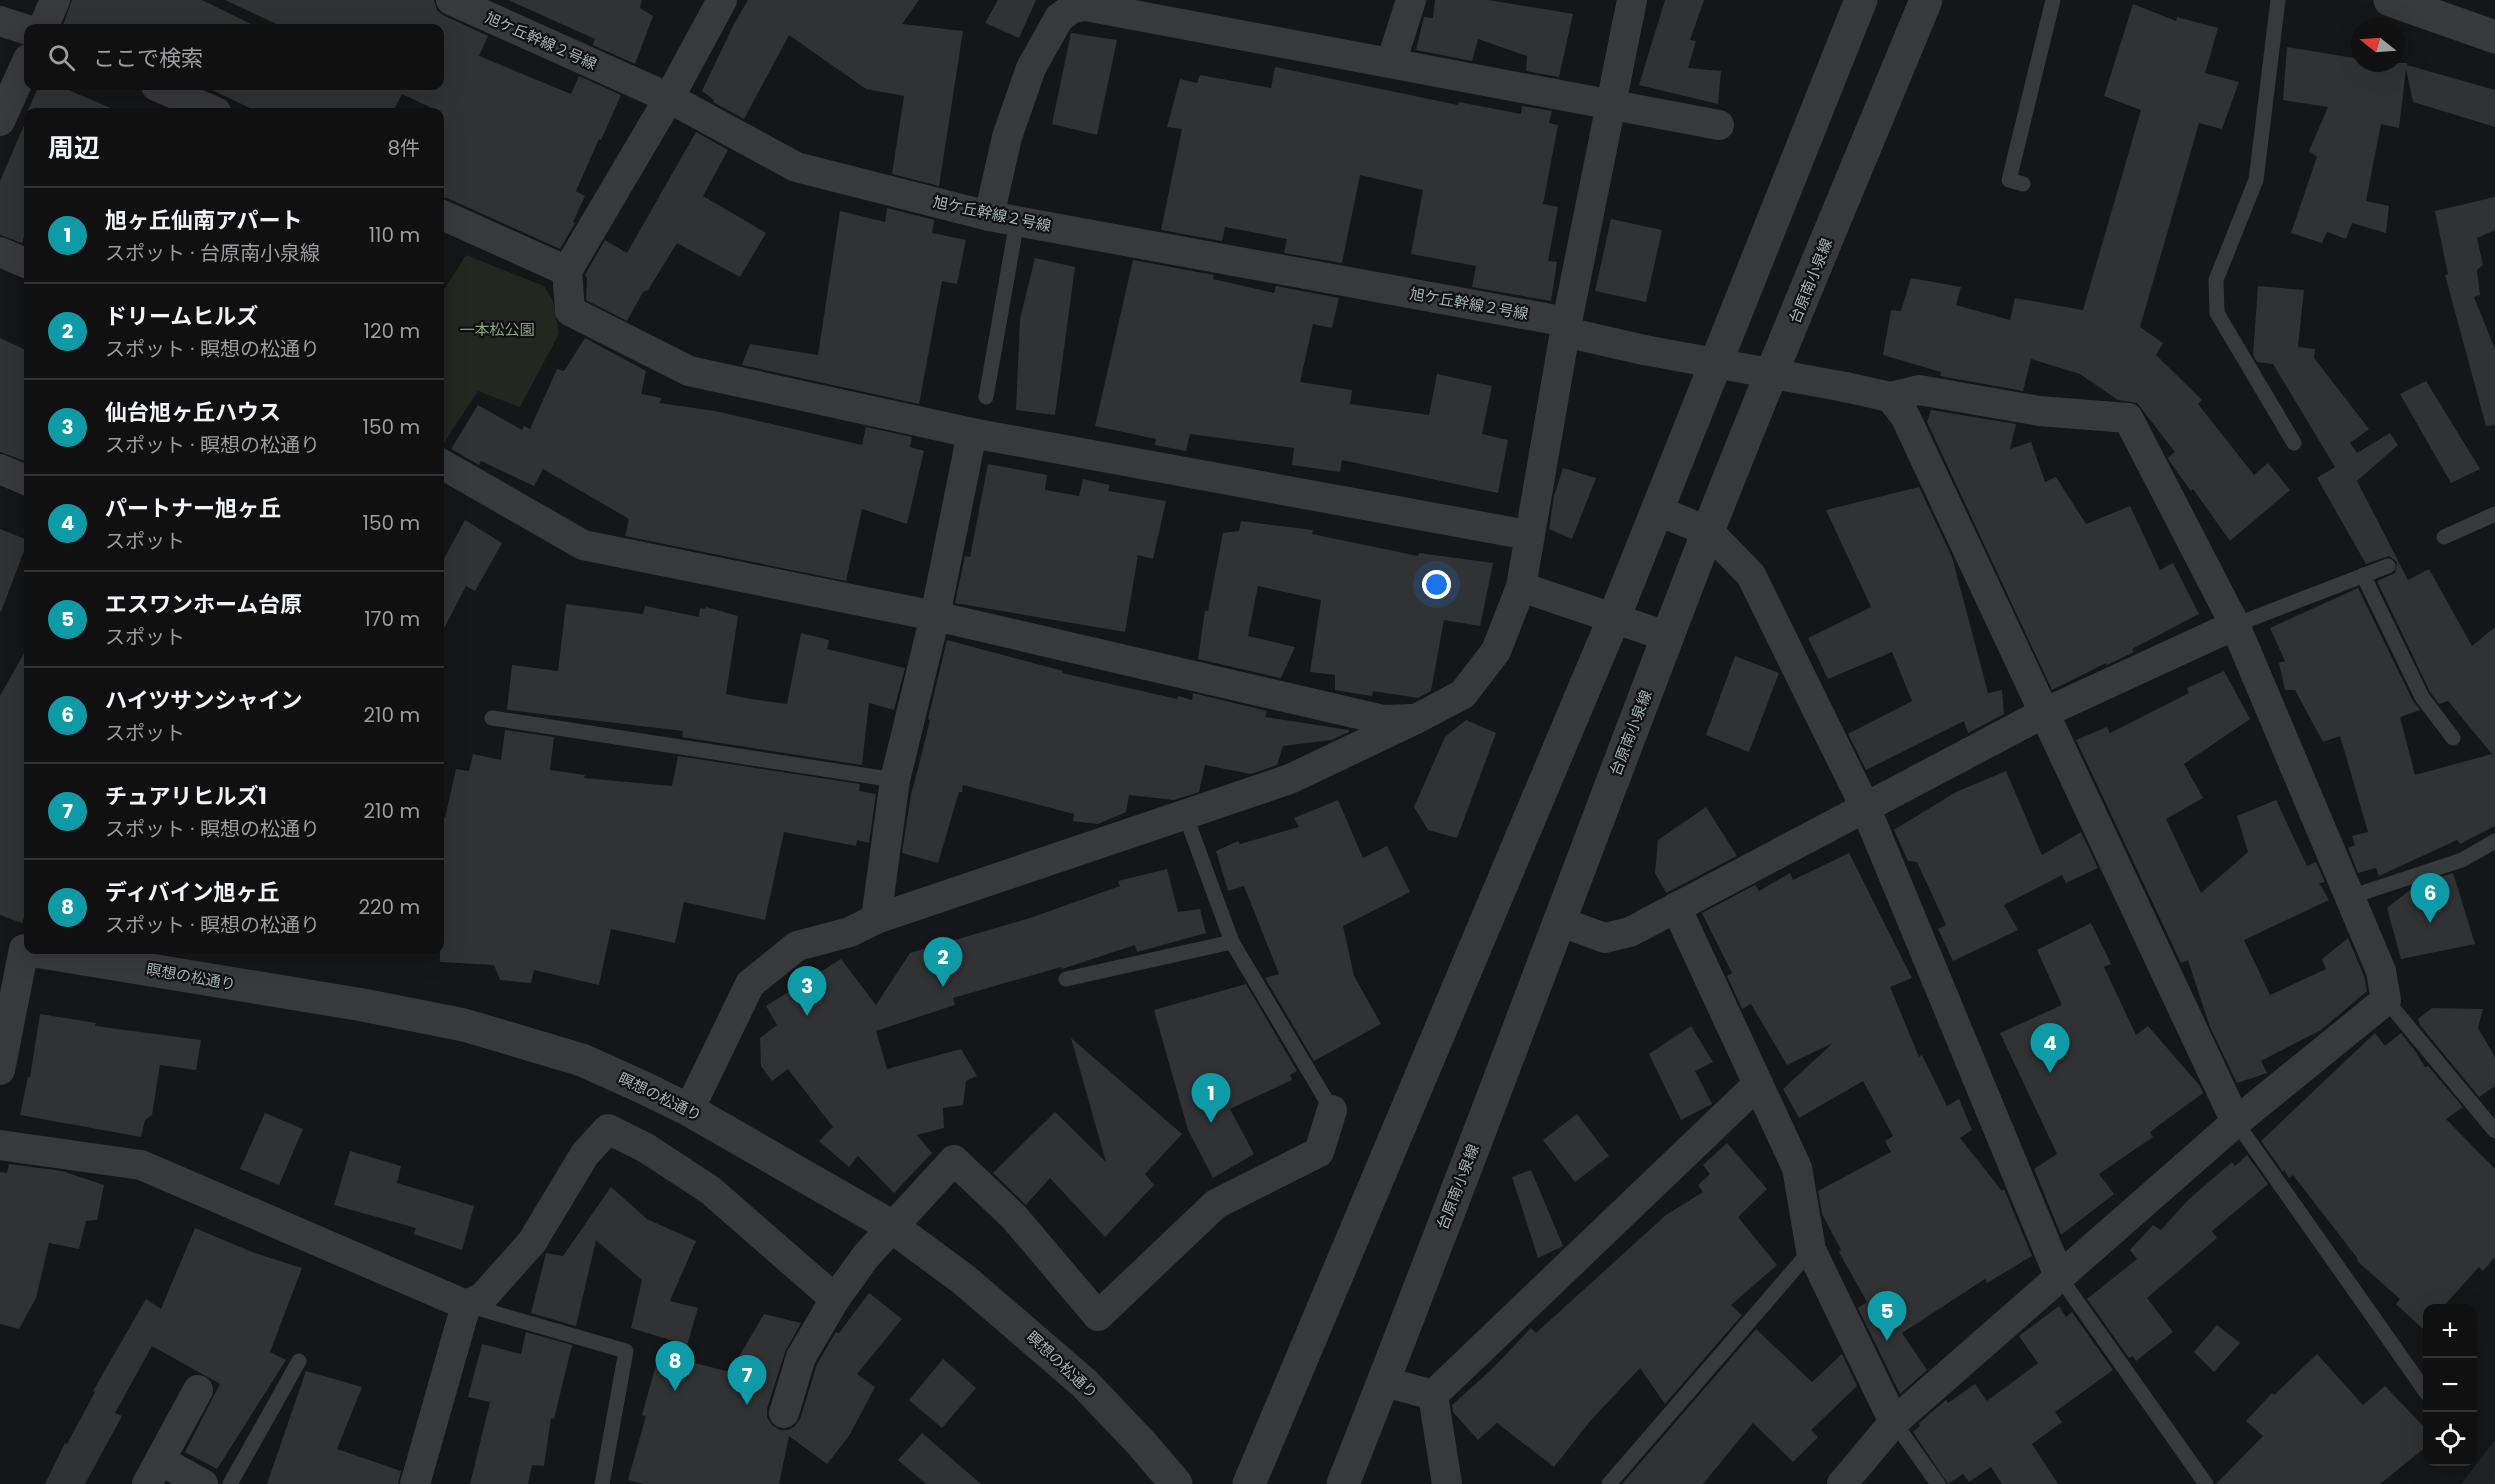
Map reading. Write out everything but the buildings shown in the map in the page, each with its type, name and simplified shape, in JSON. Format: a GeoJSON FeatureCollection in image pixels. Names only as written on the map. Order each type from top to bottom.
{"type":"FeatureCollection","features":[{"type":"Feature","properties":{"kind":"street"},"geometry":{"type":"LineString","coordinates":[[44,24],[55,0]]}},
{"type":"Feature","properties":{"kind":"street","name":"旭ケ丘幹線２号線"},"geometry":{"type":"LineString","coordinates":[[451,0],[669,98],[796,167],[1003,219],[1566,327],[1644,350],[1890,397]]}},
{"type":"Feature","properties":{"kind":"street"},"geometry":{"type":"LineString","coordinates":[[723,0],[669,98],[567,271],[570,311],[689,371],[972,432],[1528,535]]}},
{"type":"Feature","properties":{"kind":"street"},"geometry":{"type":"LineString","coordinates":[[1391,63],[1411,0]]}},
{"type":"Feature","properties":{"kind":"street"},"geometry":{"type":"LineString","coordinates":[[689,1110],[750,984],[797,946],[849,932],[876,919],[1290,779],[1463,694],[1496,651],[1521,587],[1528,535],[1566,327],[1632,0]]}},
{"type":"Feature","properties":{"kind":"street"},"geometry":{"type":"LineString","coordinates":[[1249,1484],[1614,618],[1861,0]]}},
{"type":"Feature","properties":{"kind":"street","name":"台原南小泉線"},"geometry":{"type":"LineString","coordinates":[[1346,1477],[1385,1382],[1558,921],[1708,531],[1926,0]]}},
{"type":"Feature","properties":{"kind":"street"},"geometry":{"type":"LineString","coordinates":[[2390,0],[2422,6],[2495,37]]}},
{"type":"Feature","properties":{"kind":"street"},"geometry":{"type":"LineString","coordinates":[[1003,219],[1007,137],[1031,68],[1059,18],[1072,8],[1086,6],[1134,8],[1391,63],[1610,103],[1719,126]]}},
{"type":"Feature","properties":{"kind":"street"},"geometry":{"type":"LineString","coordinates":[[0,21],[24,29]]}},
{"type":"Feature","properties":{"kind":"street"},"geometry":{"type":"LineString","coordinates":[[0,121],[24,68]]}},
{"type":"Feature","properties":{"kind":"street"},"geometry":{"type":"LineString","coordinates":[[165,90],[207,108]]}},
{"type":"Feature","properties":{"kind":"street"},"geometry":{"type":"LineString","coordinates":[[444,216],[567,271]]}},
{"type":"Feature","properties":{"kind":"street"},"geometry":{"type":"LineString","coordinates":[[0,252],[24,262]]}},
{"type":"Feature","properties":{"kind":"street"},"geometry":{"type":"LineString","coordinates":[[1842,1484],[1894,1422],[2236,1122],[2386,1000],[2381,971],[2235,625],[2128,418],[2039,411],[1919,390],[1890,397],[1905,416],[2236,1122]]}},
{"type":"Feature","properties":{"kind":"street"},"geometry":{"type":"LineString","coordinates":[[876,919],[896,780],[935,616],[972,432]]}},
{"type":"Feature","properties":{"kind":"street"},"geometry":{"type":"LineString","coordinates":[[444,465],[583,545],[935,616],[1384,720],[1416,719]]}},
{"type":"Feature","properties":{"kind":"street"},"geometry":{"type":"LineString","coordinates":[[0,469],[24,479]]}},
{"type":"Feature","properties":{"kind":"street"},"geometry":{"type":"LineString","coordinates":[[1658,510],[1708,531],[1751,575],[1866,809],[2059,1276]]}},
{"type":"Feature","properties":{"kind":"street"},"geometry":{"type":"LineString","coordinates":[[1521,587],[1668,637]]}},
{"type":"Feature","properties":{"kind":"street"},"geometry":{"type":"LineString","coordinates":[[1558,921],[1605,938],[1630,932],[2044,713],[2235,625]]}},
{"type":"Feature","properties":{"kind":"street"},"geometry":{"type":"LineString","coordinates":[[1676,907],[1797,1168],[1811,1250],[1894,1422]]}},
{"type":"Feature","properties":{"kind":"street"},"geometry":{"type":"LineString","coordinates":[[0,1070],[27,954]]}},
{"type":"Feature","properties":{"kind":"street","name":"瞑想の松通り"},"geometry":{"type":"LineString","coordinates":[[58,954],[363,1005],[464,1025],[582,1060],[689,1110],[891,1226],[963,1279],[1084,1383],[1142,1444],[1176,1484]]}},
{"type":"Feature","properties":{"kind":"street"},"geometry":{"type":"LineString","coordinates":[[1433,1395],[1758,1084]]}},
{"type":"Feature","properties":{"kind":"street"},"geometry":{"type":"LineString","coordinates":[[784,1413],[801,1357],[835,1299],[891,1226],[954,1160],[1014,1217],[1098,1316],[1216,1204],[1319,1152],[1332,1110]]}},
{"type":"Feature","properties":{"kind":"street"},"geometry":{"type":"LineString","coordinates":[[0,1145],[141,1165],[466,1305],[483,1298],[532,1242],[585,1154],[608,1129],[646,1148],[710,1190],[835,1299]]}},
{"type":"Feature","properties":{"kind":"street"},"geometry":{"type":"LineString","coordinates":[[415,1484],[466,1305]]}},
{"type":"Feature","properties":{"kind":"street"},"geometry":{"type":"LineString","coordinates":[[1385,1382],[1433,1395]]}},
{"type":"Feature","properties":{"kind":"street"},"geometry":{"type":"LineString","coordinates":[[198,1389],[153,1472],[203,1484]]}},
{"type":"Feature","properties":{"kind":"street"},"geometry":{"type":"LineString","coordinates":[[1433,1395],[1447,1484]]}},
{"type":"Feature","properties":{"kind":"lane"},"geometry":{"type":"LineString","coordinates":[[2023,184],[2009,180],[2053,0]]}},
{"type":"Feature","properties":{"kind":"lane"},"geometry":{"type":"LineString","coordinates":[[2278,0],[2256,180],[2216,280],[2217,313],[2294,443]]}},
{"type":"Feature","properties":{"kind":"lane"},"geometry":{"type":"LineString","coordinates":[[986,397],[1003,219]]}},
{"type":"Feature","properties":{"kind":"lane"},"geometry":{"type":"LineString","coordinates":[[2444,537],[2495,514]]}},
{"type":"Feature","properties":{"kind":"lane"},"geometry":{"type":"LineString","coordinates":[[2235,625],[2388,566]]}},
{"type":"Feature","properties":{"kind":"lane"},"geometry":{"type":"LineString","coordinates":[[2363,575],[2422,697],[2453,738]]}},
{"type":"Feature","properties":{"kind":"lane"},"geometry":{"type":"LineString","coordinates":[[492,718],[896,780]]}},
{"type":"Feature","properties":{"kind":"lane"},"geometry":{"type":"LineString","coordinates":[[1185,814],[1232,942],[1332,1110]]}},
{"type":"Feature","properties":{"kind":"lane"},"geometry":{"type":"LineString","coordinates":[[2350,897],[2462,860],[2495,841]]}},
{"type":"Feature","properties":{"kind":"lane"},"geometry":{"type":"LineString","coordinates":[[1066,979],[1232,942]]}},
{"type":"Feature","properties":{"kind":"lane"},"geometry":{"type":"LineString","coordinates":[[2386,1000],[2495,1131]]}},
{"type":"Feature","properties":{"kind":"lane"},"geometry":{"type":"LineString","coordinates":[[2236,1122],[2423,1389]]}},
{"type":"Feature","properties":{"kind":"lane"},"geometry":{"type":"LineString","coordinates":[[1609,1484],[1811,1250]]}},
{"type":"Feature","properties":{"kind":"lane"},"geometry":{"type":"LineString","coordinates":[[2059,1276],[2206,1484]]}},
{"type":"Feature","properties":{"kind":"lane"},"geometry":{"type":"LineString","coordinates":[[466,1305],[626,1351],[602,1484]]}},
{"type":"Feature","properties":{"kind":"lane"},"geometry":{"type":"LineString","coordinates":[[230,1484],[299,1361]]}},
{"type":"Feature","properties":{"kind":"lane"},"geometry":{"type":"LineString","coordinates":[[1894,1422],[1938,1484]]}},
{"type":"Feature","properties":{"kind":"shaded area"},"geometry":{"type":"Polygon","coordinates":[[[2495,1440],[2495,1484],[2461,1484],[2495,1440]]]}},
{"type":"Feature","properties":{"kind":"green space","name":"一本松公園"},"geometry":{"type":"Polygon","coordinates":[[[466,255],[544,286],[553,301],[559,334],[520,407],[478,391],[444,443],[444,290],[466,255]]]}},
{"type":"Feature","properties":{"kind":"place","name":"ハイツサンシャイン"},"geometry":{"type":"Point","coordinates":[2430,923]}},
{"type":"Feature","properties":{"kind":"place","name":"ドリームヒルズ"},"geometry":{"type":"Point","coordinates":[943,987]}},
{"type":"Feature","properties":{"kind":"place","name":"仙台旭ヶ丘ハウス"},"geometry":{"type":"Point","coordinates":[807,1016]}},
{"type":"Feature","properties":{"kind":"place","name":"パートナー旭ヶ丘"},"geometry":{"type":"Point","coordinates":[2050,1073]}},
{"type":"Feature","properties":{"kind":"place","name":"旭ヶ丘仙南アパート"},"geometry":{"type":"Point","coordinates":[1211,1123]}},
{"type":"Feature","properties":{"kind":"place","name":"エスワンホーム台原"},"geometry":{"type":"Point","coordinates":[1887,1341]}},
{"type":"Feature","properties":{"kind":"place","name":"ディバイン旭ヶ丘"},"geometry":{"type":"Point","coordinates":[675,1391]}},
{"type":"Feature","properties":{"kind":"place","name":"チュアリヒルズ1"},"geometry":{"type":"Point","coordinates":[747,1405]}}]}
